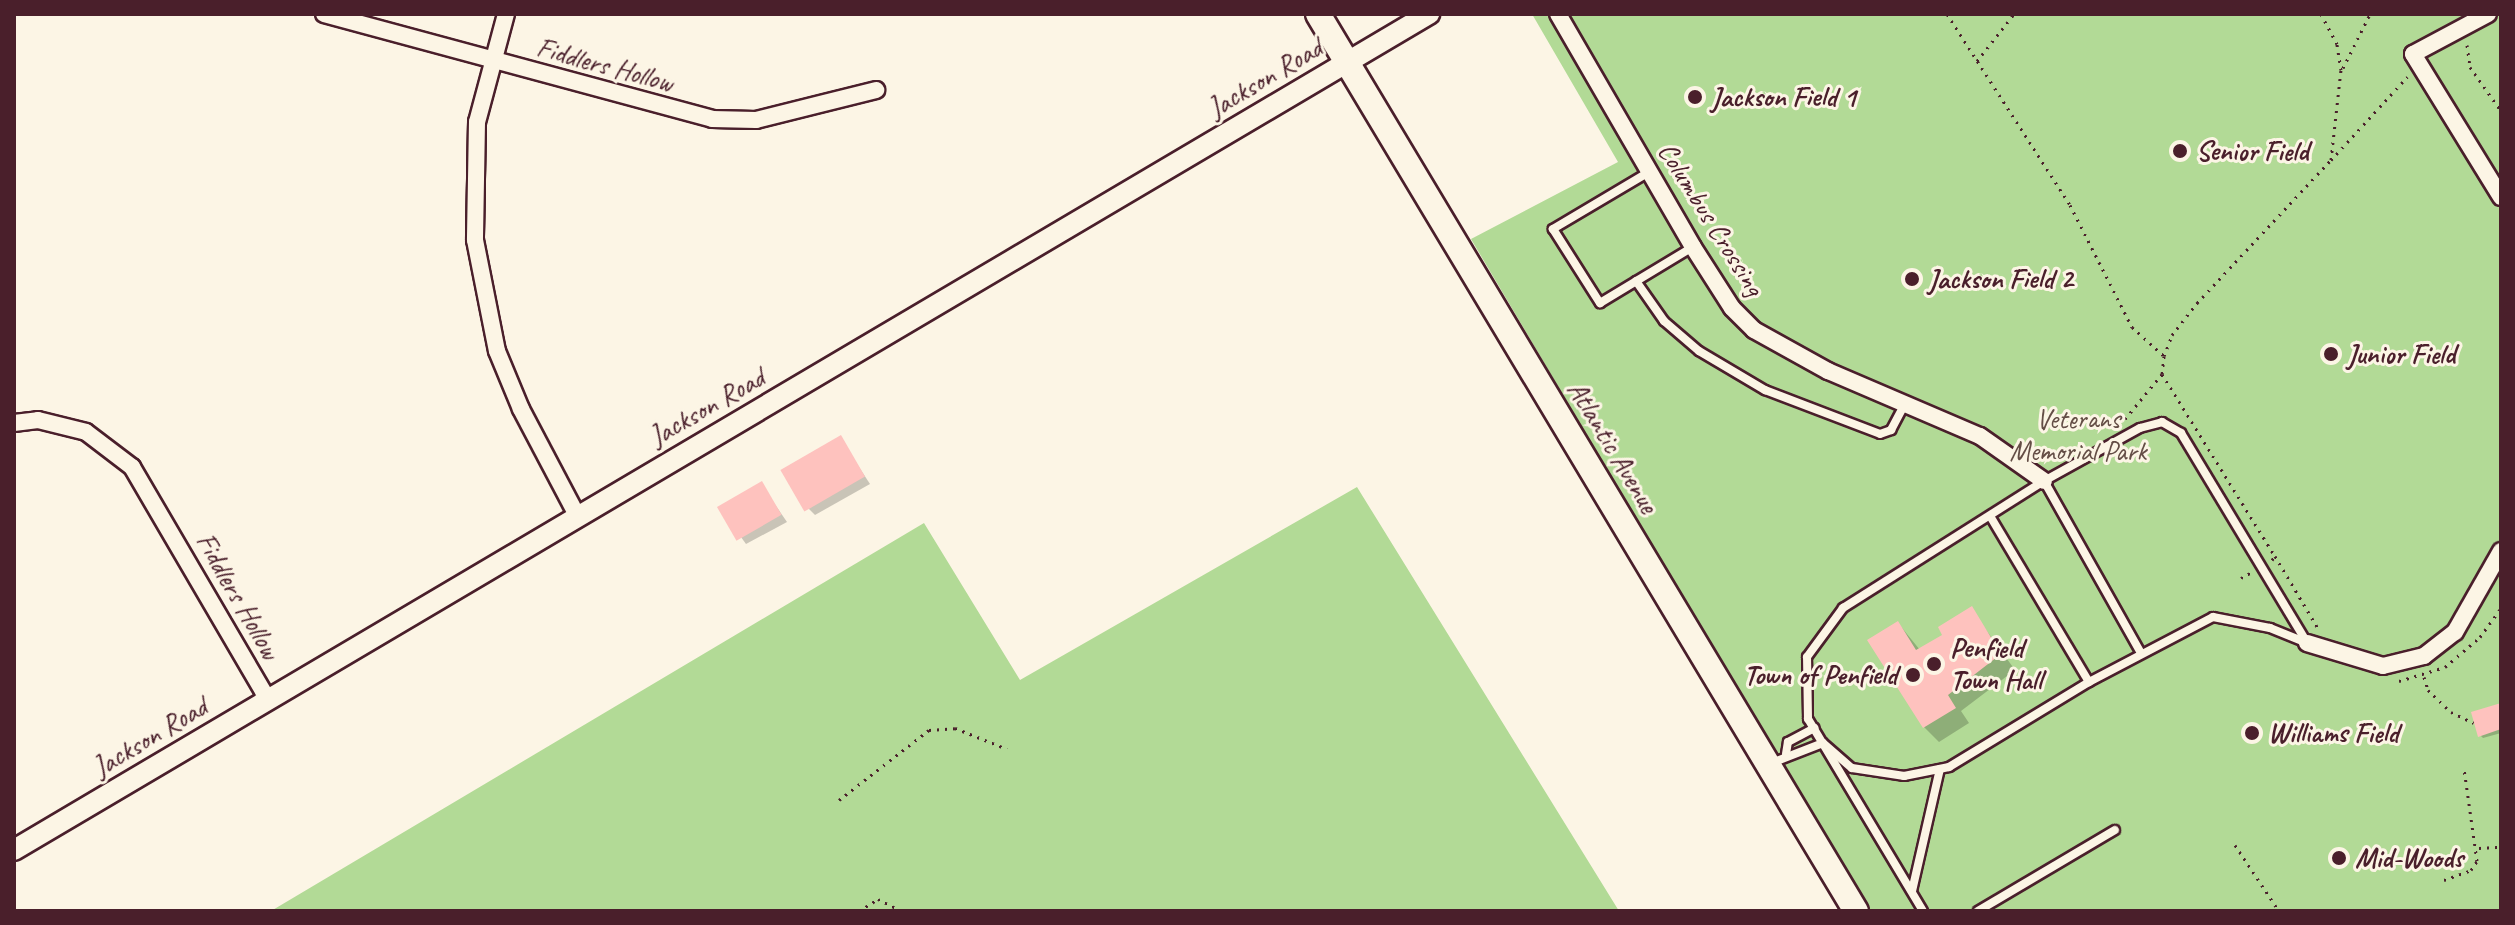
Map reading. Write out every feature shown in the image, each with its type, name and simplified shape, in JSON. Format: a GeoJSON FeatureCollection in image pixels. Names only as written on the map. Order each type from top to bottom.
{"type":"FeatureCollection","features":[{"type":"Feature","properties":{"kind":"main road","name":"Atlantic Avenue"},"geometry":{"type":"LineString","coordinates":[[1318,14],[1777,759],[1856,911]]}},
{"type":"Feature","properties":{"kind":"street","name":"Fiddlers Hollow"},"geometry":{"type":"LineString","coordinates":[[324,14],[491,62],[712,119],[756,120],[844,102],[876,90]]}},
{"type":"Feature","properties":{"kind":"street"},"geometry":{"type":"LineString","coordinates":[[506,14],[477,122],[473,191],[484,293],[497,351],[521,409],[577,515]]}},
{"type":"Feature","properties":{"kind":"street","name":"Jackson Road"},"geometry":{"type":"LineString","coordinates":[[14,850],[1429,14]]}},
{"type":"Feature","properties":{"kind":"street","name":"Columbus Crossing"},"geometry":{"type":"LineString","coordinates":[[1558,14],[1693,247],[1732,308],[1754,330],[1828,371],[1907,401],[2007,451],[2044,481]]}},
{"type":"Feature","properties":{"kind":"street"},"geometry":{"type":"LineString","coordinates":[[2488,14],[2413,54],[2501,197]]}},
{"type":"Feature","properties":{"kind":"street","name":"Fiddlers Hollow"},"geometry":{"type":"LineString","coordinates":[[14,423],[38,420],[86,432],[132,467],[268,700]]}},
{"type":"Feature","properties":{"kind":"street"},"geometry":{"type":"LineString","coordinates":[[2307,643],[2383,666],[2424,656],[2455,632],[2501,551]]}},
{"type":"Feature","properties":{"kind":"lane"},"geometry":{"type":"LineString","coordinates":[[1650,172],[1553,229],[1600,303],[1693,247]]}},
{"type":"Feature","properties":{"kind":"lane"},"geometry":{"type":"LineString","coordinates":[[1636,281],[1664,321],[1699,351],[1765,390],[1880,434],[1891,430],[1907,401]]}},
{"type":"Feature","properties":{"kind":"lane"},"geometry":{"type":"LineString","coordinates":[[1923,911],[1808,719],[1807,657],[1843,608],[2044,481],[2155,422],[2172,425],[2307,643]]}},
{"type":"Feature","properties":{"kind":"lane"},"geometry":{"type":"LineString","coordinates":[[2044,481],[2141,653]]}},
{"type":"Feature","properties":{"kind":"lane"},"geometry":{"type":"LineString","coordinates":[[1990,516],[2089,682]]}},
{"type":"Feature","properties":{"kind":"lane"},"geometry":{"type":"LineString","coordinates":[[1823,743],[1852,768],[1904,776],[1940,769],[2141,653],[2213,617],[2270,628],[2307,643]]}},
{"type":"Feature","properties":{"kind":"lane"},"geometry":{"type":"LineString","coordinates":[[1777,759],[1788,742],[1814,728]]}},
{"type":"Feature","properties":{"kind":"lane"},"geometry":{"type":"LineString","coordinates":[[1777,759],[1800,755],[1823,743]]}},
{"type":"Feature","properties":{"kind":"lane"},"geometry":{"type":"LineString","coordinates":[[1912,892],[1940,769]]}},
{"type":"Feature","properties":{"kind":"lane"},"geometry":{"type":"LineString","coordinates":[[1978,911],[2115,830]]}},
{"type":"Feature","properties":{"kind":"path"},"geometry":{"type":"LineString","coordinates":[[1947,14],[2070,205],[2132,327],[2164,356]]}},
{"type":"Feature","properties":{"kind":"path"},"geometry":{"type":"LineString","coordinates":[[1976,61],[2014,14]]}},
{"type":"Feature","properties":{"kind":"path"},"geometry":{"type":"LineString","coordinates":[[2321,14],[2337,44],[2341,70],[2331,160]]}},
{"type":"Feature","properties":{"kind":"path"},"geometry":{"type":"LineString","coordinates":[[2341,70],[2370,14]]}},
{"type":"Feature","properties":{"kind":"path"},"geometry":{"type":"LineString","coordinates":[[2466,37],[2470,67],[2501,111]]}},
{"type":"Feature","properties":{"kind":"path"},"geometry":{"type":"LineString","coordinates":[[2123,422],[2162,374],[2164,356],[2172,335],[2197,303],[2421,67]]}},
{"type":"Feature","properties":{"kind":"path"},"geometry":{"type":"LineString","coordinates":[[2162,374],[2326,640]]}},
{"type":"Feature","properties":{"kind":"path"},"geometry":{"type":"LineString","coordinates":[[2269,563],[2275,556]]}},
{"type":"Feature","properties":{"kind":"path"},"geometry":{"type":"LineString","coordinates":[[2241,578],[2253,572]]}},
{"type":"Feature","properties":{"kind":"path"},"geometry":{"type":"LineString","coordinates":[[2424,677],[2428,690],[2459,720],[2474,723]]}},
{"type":"Feature","properties":{"kind":"path"},"geometry":{"type":"LineString","coordinates":[[839,800],[929,730],[955,728],[1007,749]]}},
{"type":"Feature","properties":{"kind":"path"},"geometry":{"type":"LineString","coordinates":[[2444,880],[2471,870],[2479,848],[2464,769]]}},
{"type":"Feature","properties":{"kind":"path"},"geometry":{"type":"LineString","coordinates":[[2235,845],[2279,911]]}},
{"type":"Feature","properties":{"kind":"path"},"geometry":{"type":"LineString","coordinates":[[2479,848],[2501,847]]}},
{"type":"Feature","properties":{"kind":"path"},"geometry":{"type":"LineString","coordinates":[[859,911],[878,899],[902,911]]}},
{"type":"Feature","properties":{"kind":"green space","name":"Veterans Memorial Park"},"geometry":{"type":"Polygon","coordinates":[[[1532,14],[2501,14],[2501,911],[1868,911],[1471,239],[1618,162],[1532,14]]]}},
{"type":"Feature","properties":{"kind":"green space"},"geometry":{"type":"Polygon","coordinates":[[[1357,487],[1619,911],[271,911],[924,523],[1020,680],[1357,487]]]}},
{"type":"Feature","properties":{"kind":"building"},"geometry":{"type":"Polygon","coordinates":[[[841,435],[865,477],[804,512],[780,470],[841,435]]]}},
{"type":"Feature","properties":{"kind":"building"},"geometry":{"type":"Polygon","coordinates":[[[762,481],[782,515],[736,541],[717,507],[762,481]]]}},
{"type":"Feature","properties":{"kind":"building","name":"Penfield Town Hall"},"geometry":{"type":"Polygon","coordinates":[[[1972,606],[2001,654],[1948,695],[1956,708],[1923,728],[1867,640],[1898,621],[1916,650],[1942,635],[1938,627],[1972,606]]]}},
{"type":"Feature","properties":{"kind":"building"},"geometry":{"type":"Polygon","coordinates":[[[2501,703],[2501,729],[2478,737],[2471,712],[2501,703]]]}},
{"type":"Feature","properties":{"kind":"place","name":"Jackson Field 1"},"geometry":{"type":"Point","coordinates":[1695,97]}},
{"type":"Feature","properties":{"kind":"place","name":"Senior Field"},"geometry":{"type":"Point","coordinates":[2180,151]}},
{"type":"Feature","properties":{"kind":"place","name":"Jackson Field 2"},"geometry":{"type":"Point","coordinates":[1912,279]}},
{"type":"Feature","properties":{"kind":"place","name":"Junior Field"},"geometry":{"type":"Point","coordinates":[2331,354]}},
{"type":"Feature","properties":{"kind":"place","name":"Penfield Town Hall"},"geometry":{"type":"Point","coordinates":[1934,664]}},
{"type":"Feature","properties":{"kind":"place","name":"Town of Penfield"},"geometry":{"type":"Point","coordinates":[1913,675]}},
{"type":"Feature","properties":{"kind":"place","name":"Williams Field"},"geometry":{"type":"Point","coordinates":[2252,733]}},
{"type":"Feature","properties":{"kind":"place","name":"Mid-Woods"},"geometry":{"type":"Point","coordinates":[2339,858]}}]}
